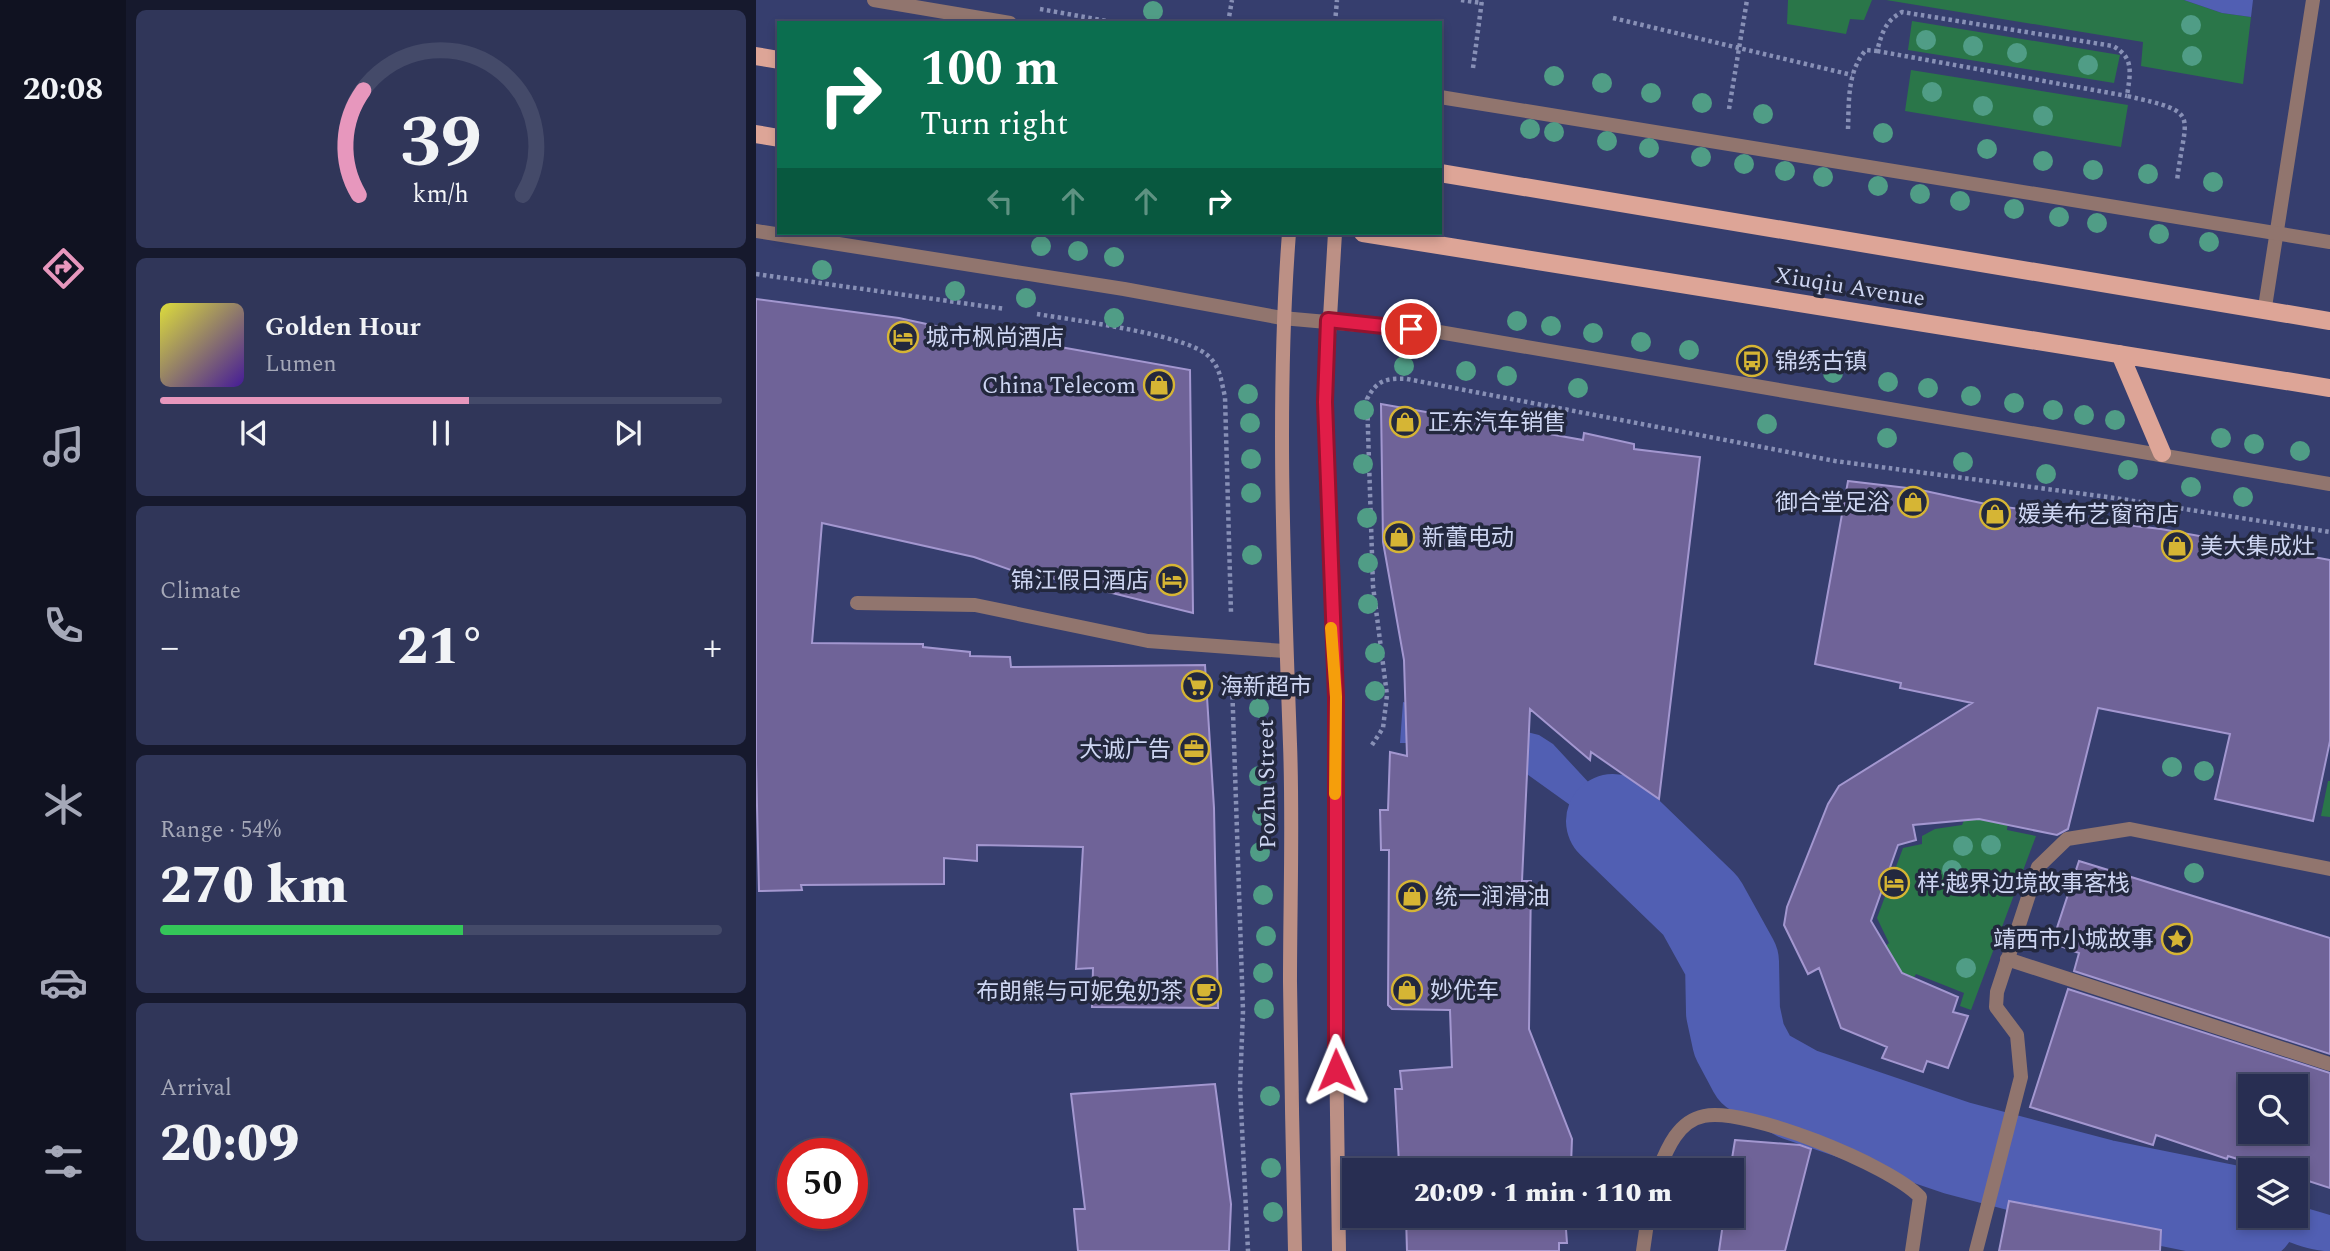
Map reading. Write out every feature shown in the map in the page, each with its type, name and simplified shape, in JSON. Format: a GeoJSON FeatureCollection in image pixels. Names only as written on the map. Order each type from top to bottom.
{"type":"FeatureCollection","features":[{"type":"Feature","properties":{"kind":"main road"},"geometry":{"type":"LineString","coordinates":[[756,56],[777,60]]}},
{"type":"Feature","properties":{"kind":"main road"},"geometry":{"type":"LineString","coordinates":[[756,134],[777,138]]}},
{"type":"Feature","properties":{"kind":"main road","name":"Xiuqiu Avenue"},"geometry":{"type":"LineString","coordinates":[[1442,173],[2265,307],[2330,321]]}},
{"type":"Feature","properties":{"kind":"main road","name":"Pozhu Street"},"geometry":{"type":"LineString","coordinates":[[1289,235],[1282,318],[1284,650],[1290,745],[1290,1043],[1295,1251]]}},
{"type":"Feature","properties":{"kind":"main road"},"geometry":{"type":"LineString","coordinates":[[1335,235],[1325,402],[1336,697],[1335,1045],[1339,1251]]}},
{"type":"Feature","properties":{"kind":"main road","name":"Xiuqiu Avenue"},"geometry":{"type":"LineString","coordinates":[[1376,235],[2330,388]]}},
{"type":"Feature","properties":{"kind":"main road"},"geometry":{"type":"LineString","coordinates":[[2120,354],[2162,453]]}},
{"type":"Feature","properties":{"kind":"street"},"geometry":{"type":"LineString","coordinates":[[874,0],[998,21]]}},
{"type":"Feature","properties":{"kind":"street"},"geometry":{"type":"LineString","coordinates":[[2265,307],[2313,0]]}},
{"type":"Feature","properties":{"kind":"street"},"geometry":{"type":"LineString","coordinates":[[1442,97],[2330,242]]}},
{"type":"Feature","properties":{"kind":"street"},"geometry":{"type":"LineString","coordinates":[[756,231],[777,234]]}},
{"type":"Feature","properties":{"kind":"street"},"geometry":{"type":"LineString","coordinates":[[781,235],[1124,289],[1282,318],[1439,332],[2162,453],[2330,484]]}},
{"type":"Feature","properties":{"kind":"street"},"geometry":{"type":"LineString","coordinates":[[857,603],[975,605],[1148,641],[1284,650]]}},
{"type":"Feature","properties":{"kind":"street"},"geometry":{"type":"LineString","coordinates":[[1976,1251],[2021,1077],[2017,1035],[1996,1007],[1997,992],[2038,867],[2067,839],[2130,829],[2330,869]]}},
{"type":"Feature","properties":{"kind":"street"},"geometry":{"type":"LineString","coordinates":[[2007,959],[2330,1064]]}},
{"type":"Feature","properties":{"kind":"street"},"geometry":{"type":"LineString","coordinates":[[1663,1158],[1668,1145],[1681,1128],[1703,1116],[1744,1116],[1827,1146],[1909,1185],[1920,1197],[1912,1251]]}},
{"type":"Feature","properties":{"kind":"street"},"geometry":{"type":"LineString","coordinates":[[1643,1251],[1646,1228]]}},
{"type":"Feature","properties":{"kind":"path"},"geometry":{"type":"LineString","coordinates":[[1228,21],[1232,0]]}},
{"type":"Feature","properties":{"kind":"path"},"geometry":{"type":"LineString","coordinates":[[1335,21],[1337,0]]}},
{"type":"Feature","properties":{"kind":"path"},"geometry":{"type":"LineString","coordinates":[[1461,0],[1482,2],[1473,70]]}},
{"type":"Feature","properties":{"kind":"path"},"geometry":{"type":"LineString","coordinates":[[1727,115],[1747,0]]}},
{"type":"Feature","properties":{"kind":"path"},"geometry":{"type":"LineString","coordinates":[[1029,7],[1107,21]]}},
{"type":"Feature","properties":{"kind":"path"},"geometry":{"type":"LineString","coordinates":[[1877,51],[1882,31],[1890,18],[1902,12],[2113,46],[2126,53],[2131,64],[2127,96]]}},
{"type":"Feature","properties":{"kind":"path"},"geometry":{"type":"LineString","coordinates":[[1613,18],[1740,46],[1852,75]]}},
{"type":"Feature","properties":{"kind":"path"},"geometry":{"type":"LineString","coordinates":[[1847,142],[1852,75],[1857,59],[1866,50],[1877,51],[2173,106],[2182,113],[2186,125],[2176,193]]}},
{"type":"Feature","properties":{"kind":"path"},"geometry":{"type":"LineString","coordinates":[[756,274],[1013,310]]}},
{"type":"Feature","properties":{"kind":"path"},"geometry":{"type":"LineString","coordinates":[[1025,312],[1180,342],[1205,352],[1219,367],[1225,397],[1243,1011],[1240,1087],[1248,1251]]}},
{"type":"Feature","properties":{"kind":"path"},"geometry":{"type":"LineString","coordinates":[[1368,751],[1383,728],[1387,695],[1373,586],[1367,399],[1374,386],[1386,378],[1407,379],[1835,461],[2115,498],[2330,532]]}},
{"type":"Feature","properties":{"kind":"green space"},"geometry":{"type":"Polygon","coordinates":[[[1788,0],[1872,0],[1864,20],[1850,19],[1846,34],[1787,24],[1788,0]]]}},
{"type":"Feature","properties":{"kind":"green space"},"geometry":{"type":"Polygon","coordinates":[[[1886,0],[2184,0],[2222,13],[2251,17],[2243,84],[2141,66],[2143,42],[1886,0]]]}},
{"type":"Feature","properties":{"kind":"green space"},"geometry":{"type":"Polygon","coordinates":[[[1912,21],[2120,55],[2114,83],[1908,50],[1912,21]]]}},
{"type":"Feature","properties":{"kind":"green space"},"geometry":{"type":"Polygon","coordinates":[[[1911,70],[2128,105],[2121,147],[1905,111],[1911,70]]]}},
{"type":"Feature","properties":{"kind":"green space"},"geometry":{"type":"Polygon","coordinates":[[[2330,781],[2330,817],[2321,816],[2330,781]]]}},
{"type":"Feature","properties":{"kind":"green space"},"geometry":{"type":"Polygon","coordinates":[[[1967,814],[2008,821],[2007,830],[2036,836],[1971,1010],[1960,1006],[1964,993],[1916,974],[1912,981],[1892,972],[1880,951],[1889,943],[1877,918],[1903,848],[1922,844],[1922,836],[1935,829],[1962,825],[1967,814]]]}},
{"type":"Feature","properties":{"kind":"water"},"geometry":{"type":"Polygon","coordinates":[[[2184,0],[2253,0],[2251,17],[2222,13],[2184,0]]]}},
{"type":"Feature","properties":{"kind":"water"},"geometry":{"type":"Polygon","coordinates":[[[1403,702],[1539,735],[1553,744],[1591,785],[1654,836],[1725,901],[1689,922],[1577,810],[1520,769],[1414,743],[1400,743],[1403,702]]]}},
{"type":"Feature","properties":{"kind":"water"},"geometry":{"type":"Polygon","coordinates":[[[1774,1056],[1872,1097],[1922,1112],[1974,1123],[1964,1178],[1857,1147],[1781,1112],[1758,1097],[1774,1056]]]}},
{"type":"Feature","properties":{"kind":"water"},"geometry":{"type":"Polygon","coordinates":[[[2043,1146],[2238,1189],[2238,1228],[2308,1228],[2308,1209],[2330,1215],[2330,1251],[2207,1222],[2036,1190],[2043,1146]]]}},
{"type":"Feature","properties":{"kind":"building"},"geometry":{"type":"Polygon","coordinates":[[[756,299],[899,318],[1009,342],[1049,345],[1190,370],[1193,613],[1031,573],[1031,577],[974,557],[822,523],[812,643],[923,644],[923,647],[970,652],[970,656],[1010,657],[1011,667],[1205,665],[1214,808],[1218,1008],[1092,1007],[1093,968],[1076,969],[1083,847],[977,845],[977,861],[944,858],[944,884],[801,885],[802,890],[759,891],[756,763],[756,299]]]}},
{"type":"Feature","properties":{"kind":"building"},"geometry":{"type":"Polygon","coordinates":[[[1381,404],[1583,440],[1584,433],[1634,444],[1634,449],[1700,457],[1659,799],[1591,752],[1590,760],[1530,709],[1522,881],[1531,881],[1529,1029],[1572,1139],[1571,1158],[1399,1158],[1395,1089],[1402,1089],[1400,1071],[1452,1067],[1450,1010],[1392,1009],[1388,1005],[1389,850],[1381,850],[1380,810],[1388,810],[1390,752],[1407,756],[1404,660],[1383,542],[1381,404]]]}},
{"type":"Feature","properties":{"kind":"building"},"geometry":{"type":"Polygon","coordinates":[[[1848,481],[1916,489],[1995,506],[2084,516],[2083,520],[2161,529],[2330,560],[2330,741],[2313,821],[2215,799],[2230,734],[2098,708],[2068,829],[2057,835],[1979,819],[1913,825],[1916,840],[1898,845],[1871,921],[1902,973],[1958,997],[1953,1012],[1968,1016],[1948,1068],[1927,1061],[1923,1072],[1882,1058],[1887,1047],[1841,1028],[1819,968],[1808,974],[1784,925],[1787,907],[1828,804],[1839,786],[1972,703],[1900,688],[1901,683],[1815,664],[1848,481]]]}},
{"type":"Feature","properties":{"kind":"building"},"geometry":{"type":"Polygon","coordinates":[[[2079,861],[2330,938],[2330,1054],[2074,971],[2079,953],[2052,943],[2079,861]]]}},
{"type":"Feature","properties":{"kind":"building"},"geometry":{"type":"Polygon","coordinates":[[[2068,989],[2330,1073],[2330,1188],[2308,1181],[2308,1158],[2238,1159],[2228,1156],[2227,1159],[2156,1135],[2153,1145],[2030,1107],[2068,989]]]}},
{"type":"Feature","properties":{"kind":"building"},"geometry":{"type":"Polygon","coordinates":[[[1215,1084],[1231,1204],[1229,1251],[1078,1251],[1074,1209],[1085,1209],[1071,1094],[1215,1084]]]}},
{"type":"Feature","properties":{"kind":"building"},"geometry":{"type":"Polygon","coordinates":[[[1735,1140],[1800,1145],[1811,1149],[1785,1251],[1719,1251],[1722,1228],[1744,1228],[1744,1158],[1732,1158],[1735,1140]]]}},
{"type":"Feature","properties":{"kind":"building"},"geometry":{"type":"Polygon","coordinates":[[[2009,1201],[2161,1230],[2160,1251],[1999,1251],[2009,1201]]]}},
{"type":"Feature","properties":{"kind":"building"},"geometry":{"type":"Polygon","coordinates":[[[1406,1228],[1566,1228],[1567,1243],[1559,1243],[1559,1251],[1407,1251],[1406,1228]]]}},
{"type":"Feature","properties":{"kind":"waterway"},"geometry":{"type":"LineString","coordinates":[[1613,821],[1701,906],[1732,962],[1733,1012],[1739,1040],[1755,1070],[1798,1094],[1957,1148],[2101,1186],[2238,1214]]}},
{"type":"Feature","properties":{"kind":"slow traffic"},"geometry":{"type":"LineString","coordinates":[[1331,628],[1336,697],[1335,794]]}},
{"type":"Feature","properties":{"kind":"place","name":"城市枫尚酒店"},"geometry":{"type":"Point","coordinates":[903,337]}},
{"type":"Feature","properties":{"kind":"place","name":"锦绣古镇"},"geometry":{"type":"Point","coordinates":[1752,361]}},
{"type":"Feature","properties":{"kind":"place","name":"China Telecom"},"geometry":{"type":"Point","coordinates":[1159,385]}},
{"type":"Feature","properties":{"kind":"place","name":"正东汽车销售"},"geometry":{"type":"Point","coordinates":[1405,422]}},
{"type":"Feature","properties":{"kind":"place","name":"御合堂足浴"},"geometry":{"type":"Point","coordinates":[1913,502]}},
{"type":"Feature","properties":{"kind":"place","name":"媛美布艺窗帘店"},"geometry":{"type":"Point","coordinates":[1995,514]}},
{"type":"Feature","properties":{"kind":"place","name":"新蕾电动"},"geometry":{"type":"Point","coordinates":[1399,537]}},
{"type":"Feature","properties":{"kind":"place","name":"美大集成灶"},"geometry":{"type":"Point","coordinates":[2177,546]}},
{"type":"Feature","properties":{"kind":"place","name":"锦江假日酒店"},"geometry":{"type":"Point","coordinates":[1172,580]}},
{"type":"Feature","properties":{"kind":"place","name":"海新超市"},"geometry":{"type":"Point","coordinates":[1197,686]}},
{"type":"Feature","properties":{"kind":"place","name":"大诚广告"},"geometry":{"type":"Point","coordinates":[1194,749]}},
{"type":"Feature","properties":{"kind":"place","name":"样·越界边境故事客栈"},"geometry":{"type":"Point","coordinates":[1894,883]}},
{"type":"Feature","properties":{"kind":"place","name":"统一润滑油"},"geometry":{"type":"Point","coordinates":[1412,896]}},
{"type":"Feature","properties":{"kind":"place","name":"靖西市小城故事"},"geometry":{"type":"Point","coordinates":[2177,939]}},
{"type":"Feature","properties":{"kind":"place","name":"妙优车"},"geometry":{"type":"Point","coordinates":[1407,990]}},
{"type":"Feature","properties":{"kind":"place","name":"布朗熊与可妮兔奶茶"},"geometry":{"type":"Point","coordinates":[1206,991]}},
{"type":"Feature","properties":{"kind":"route"},"geometry":{"type":"LineString","coordinates":[[1336,1070],[1336,697],[1332,654],[1325,402],[1328,320],[1411,329]]}}]}
